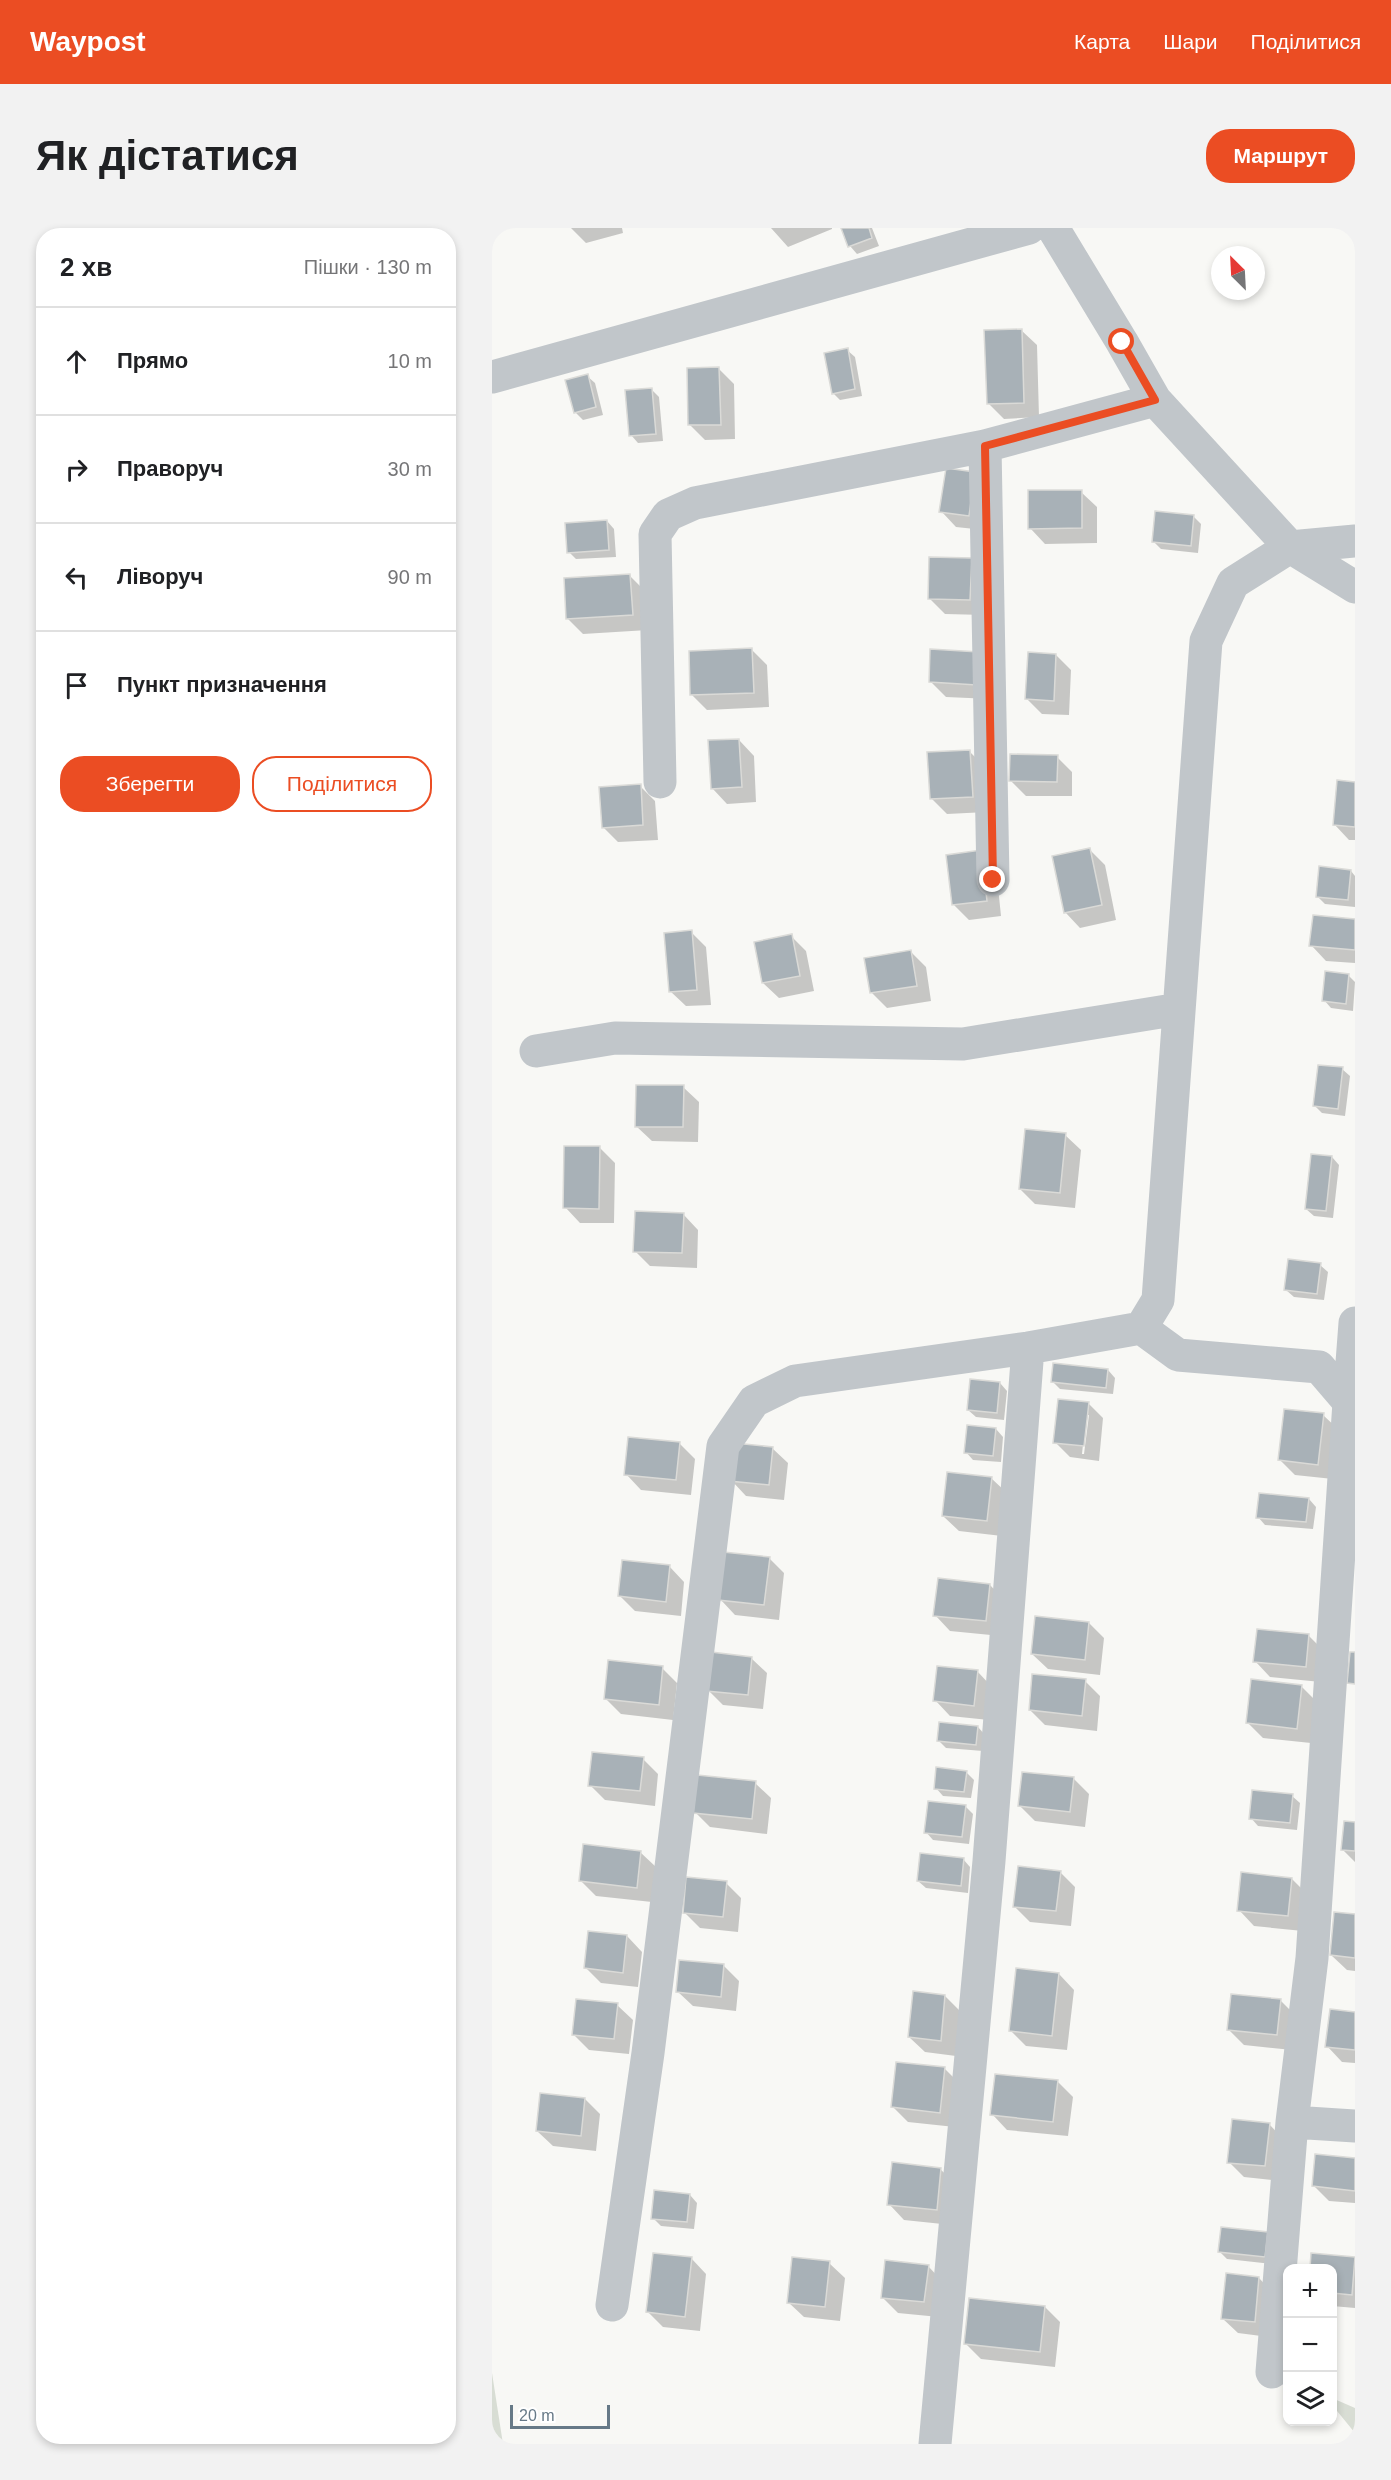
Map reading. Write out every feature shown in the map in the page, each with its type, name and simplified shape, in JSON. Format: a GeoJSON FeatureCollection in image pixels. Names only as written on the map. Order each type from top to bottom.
{"type":"FeatureCollection","features":[{"type":"Feature","properties":{"kind":"street"},"geometry":{"type":"LineString","coordinates":[[492,377],[1029,228]]}},
{"type":"Feature","properties":{"kind":"street"},"geometry":{"type":"LineString","coordinates":[[1053,228],[1155,400],[1290,547],[1355,586]]}},
{"type":"Feature","properties":{"kind":"street"},"geometry":{"type":"LineString","coordinates":[[660,782],[655,534],[668,515],[694,503],[985,446],[1155,400]]}},
{"type":"Feature","properties":{"kind":"street"},"geometry":{"type":"LineString","coordinates":[[985,446],[993,880]]}},
{"type":"Feature","properties":{"kind":"street"},"geometry":{"type":"LineString","coordinates":[[1141,1328],[1158,1300],[1206,641],[1233,583],[1290,547],[1355,541]]}},
{"type":"Feature","properties":{"kind":"street"},"geometry":{"type":"LineString","coordinates":[[536,1051],[615,1038],[963,1044],[1179,1009]]}},
{"type":"Feature","properties":{"kind":"street"},"geometry":{"type":"LineString","coordinates":[[1272,2372],[1293,2122],[1312,1958],[1355,1323]]}},
{"type":"Feature","properties":{"kind":"street"},"geometry":{"type":"LineString","coordinates":[[612,2305],[648,2053],[723,1446],[754,1401],[795,1381],[1028,1348],[1141,1328],[1178,1355],[1319,1367],[1348,1402]]}},
{"type":"Feature","properties":{"kind":"street"},"geometry":{"type":"LineString","coordinates":[[935,2444],[989,1862],[1028,1348]]}},
{"type":"Feature","properties":{"kind":"street"},"geometry":{"type":"LineString","coordinates":[[1293,2122],[1355,2126]]}},
{"type":"Feature","properties":{"kind":"shaded area"},"geometry":{"type":"Polygon","coordinates":[[[492,2373],[503,2444],[492,2444],[492,2373]]]}},
{"type":"Feature","properties":{"kind":"shaded area"},"geometry":{"type":"Polygon","coordinates":[[[1337,2400],[1355,2408],[1355,2433],[1337,2411],[1337,2400]]]}},
{"type":"Feature","properties":{"kind":"building"},"geometry":{"type":"Polygon","coordinates":[[[841,228],[869,228],[872,238],[848,247],[841,228]]]}},
{"type":"Feature","properties":{"kind":"building"},"geometry":{"type":"Polygon","coordinates":[[[1022,329],[1024,403],[987,404],[984,330],[1022,329]]]}},
{"type":"Feature","properties":{"kind":"building"},"geometry":{"type":"Polygon","coordinates":[[[848,348],[855,389],[832,394],[824,353],[848,348]]]}},
{"type":"Feature","properties":{"kind":"building"},"geometry":{"type":"Polygon","coordinates":[[[719,367],[721,425],[688,425],[687,368],[719,367]]]}},
{"type":"Feature","properties":{"kind":"building"},"geometry":{"type":"Polygon","coordinates":[[[588,374],[596,407],[574,413],[565,380],[588,374]]]}},
{"type":"Feature","properties":{"kind":"building"},"geometry":{"type":"Polygon","coordinates":[[[652,388],[656,434],[629,436],[625,390],[652,388]]]}},
{"type":"Feature","properties":{"kind":"building"},"geometry":{"type":"Polygon","coordinates":[[[946,468],[975,472],[969,516],[939,512],[946,468]]]}},
{"type":"Feature","properties":{"kind":"building"},"geometry":{"type":"Polygon","coordinates":[[[1028,490],[1082,490],[1082,528],[1028,529],[1028,490]]]}},
{"type":"Feature","properties":{"kind":"building"},"geometry":{"type":"Polygon","coordinates":[[[1155,511],[1194,515],[1191,546],[1152,542],[1155,511]]]}},
{"type":"Feature","properties":{"kind":"building"},"geometry":{"type":"Polygon","coordinates":[[[607,520],[609,550],[567,553],[565,523],[607,520]]]}},
{"type":"Feature","properties":{"kind":"building"},"geometry":{"type":"Polygon","coordinates":[[[929,557],[972,558],[970,600],[928,599],[929,557]]]}},
{"type":"Feature","properties":{"kind":"building"},"geometry":{"type":"Polygon","coordinates":[[[630,574],[633,615],[566,619],[564,578],[630,574]]]}},
{"type":"Feature","properties":{"kind":"building"},"geometry":{"type":"Polygon","coordinates":[[[752,648],[754,693],[690,695],[689,651],[752,648]]]}},
{"type":"Feature","properties":{"kind":"building"},"geometry":{"type":"Polygon","coordinates":[[[930,649],[979,652],[977,685],[929,682],[930,649]]]}},
{"type":"Feature","properties":{"kind":"building"},"geometry":{"type":"Polygon","coordinates":[[[1028,652],[1056,654],[1054,701],[1025,699],[1028,652]]]}},
{"type":"Feature","properties":{"kind":"building"},"geometry":{"type":"Polygon","coordinates":[[[739,739],[742,787],[711,789],[708,740],[739,739]]]}},
{"type":"Feature","properties":{"kind":"building"},"geometry":{"type":"Polygon","coordinates":[[[970,750],[973,797],[930,799],[927,752],[970,750]]]}},
{"type":"Feature","properties":{"kind":"building"},"geometry":{"type":"Polygon","coordinates":[[[1010,754],[1058,755],[1057,782],[1009,781],[1010,754]]]}},
{"type":"Feature","properties":{"kind":"building"},"geometry":{"type":"Polygon","coordinates":[[[1337,780],[1355,782],[1355,827],[1333,825],[1337,780]]]}},
{"type":"Feature","properties":{"kind":"building"},"geometry":{"type":"Polygon","coordinates":[[[641,784],[643,825],[602,828],[599,787],[641,784]]]}},
{"type":"Feature","properties":{"kind":"building"},"geometry":{"type":"Polygon","coordinates":[[[1090,848],[1102,905],[1064,913],[1052,856],[1090,848]]]}},
{"type":"Feature","properties":{"kind":"building"},"geometry":{"type":"Polygon","coordinates":[[[981,850],[987,901],[952,905],[946,855],[981,850]]]}},
{"type":"Feature","properties":{"kind":"building"},"geometry":{"type":"Polygon","coordinates":[[[1319,866],[1351,870],[1348,900],[1316,897],[1319,866]]]}},
{"type":"Feature","properties":{"kind":"building"},"geometry":{"type":"Polygon","coordinates":[[[1313,915],[1355,919],[1355,950],[1309,946],[1313,915]]]}},
{"type":"Feature","properties":{"kind":"building"},"geometry":{"type":"Polygon","coordinates":[[[692,930],[697,990],[669,992],[664,933],[692,930]]]}},
{"type":"Feature","properties":{"kind":"building"},"geometry":{"type":"Polygon","coordinates":[[[792,934],[800,976],[762,983],[754,942],[792,934]]]}},
{"type":"Feature","properties":{"kind":"building"},"geometry":{"type":"Polygon","coordinates":[[[911,950],[917,986],[870,993],[864,958],[911,950]]]}},
{"type":"Feature","properties":{"kind":"building"},"geometry":{"type":"Polygon","coordinates":[[[1325,971],[1349,974],[1346,1004],[1322,1001],[1325,971]]]}},
{"type":"Feature","properties":{"kind":"building"},"geometry":{"type":"Polygon","coordinates":[[[1318,1065],[1343,1067],[1338,1109],[1313,1106],[1318,1065]]]}},
{"type":"Feature","properties":{"kind":"building"},"geometry":{"type":"Polygon","coordinates":[[[636,1085],[684,1085],[683,1127],[635,1127],[636,1085]]]}},
{"type":"Feature","properties":{"kind":"building"},"geometry":{"type":"Polygon","coordinates":[[[1025,1129],[1066,1133],[1060,1193],[1019,1189],[1025,1129]]]}},
{"type":"Feature","properties":{"kind":"building"},"geometry":{"type":"Polygon","coordinates":[[[564,1146],[600,1146],[599,1209],[563,1208],[564,1146]]]}},
{"type":"Feature","properties":{"kind":"building"},"geometry":{"type":"Polygon","coordinates":[[[1311,1154],[1332,1156],[1326,1211],[1305,1209],[1311,1154]]]}},
{"type":"Feature","properties":{"kind":"building"},"geometry":{"type":"Polygon","coordinates":[[[635,1211],[684,1213],[682,1253],[633,1252],[635,1211]]]}},
{"type":"Feature","properties":{"kind":"building"},"geometry":{"type":"Polygon","coordinates":[[[1288,1259],[1321,1263],[1317,1294],[1284,1290],[1288,1259]]]}},
{"type":"Feature","properties":{"kind":"building"},"geometry":{"type":"Polygon","coordinates":[[[1053,1363],[1108,1369],[1106,1388],[1051,1382],[1053,1363]]]}},
{"type":"Feature","properties":{"kind":"building"},"geometry":{"type":"Polygon","coordinates":[[[970,1379],[1000,1382],[997,1413],[967,1410],[970,1379]]]}},
{"type":"Feature","properties":{"kind":"building"},"geometry":{"type":"Polygon","coordinates":[[[1058,1399],[1089,1402],[1084,1446],[1053,1443],[1058,1399]]]}},
{"type":"Feature","properties":{"kind":"building"},"geometry":{"type":"Polygon","coordinates":[[[1284,1409],[1324,1413],[1318,1465],[1278,1460],[1284,1409]]]}},
{"type":"Feature","properties":{"kind":"building"},"geometry":{"type":"Polygon","coordinates":[[[967,1425],[996,1428],[993,1456],[964,1453],[967,1425]]]}},
{"type":"Feature","properties":{"kind":"building"},"geometry":{"type":"Polygon","coordinates":[[[628,1437],[680,1442],[676,1480],[624,1475],[628,1437]]]}},
{"type":"Feature","properties":{"kind":"building"},"geometry":{"type":"Polygon","coordinates":[[[734,1443],[773,1447],[769,1485],[729,1481],[734,1443]]]}},
{"type":"Feature","properties":{"kind":"building"},"geometry":{"type":"Polygon","coordinates":[[[947,1472],[992,1477],[987,1521],[942,1516],[947,1472]]]}},
{"type":"Feature","properties":{"kind":"building"},"geometry":{"type":"Polygon","coordinates":[[[1259,1493],[1309,1498],[1306,1522],[1256,1518],[1259,1493]]]}},
{"type":"Feature","properties":{"kind":"building"},"geometry":{"type":"Polygon","coordinates":[[[723,1552],[770,1557],[764,1605],[718,1600],[723,1552]]]}},
{"type":"Feature","properties":{"kind":"building"},"geometry":{"type":"Polygon","coordinates":[[[622,1560],[670,1565],[666,1602],[618,1596],[622,1560]]]}},
{"type":"Feature","properties":{"kind":"building"},"geometry":{"type":"Polygon","coordinates":[[[938,1578],[990,1584],[986,1621],[933,1616],[938,1578]]]}},
{"type":"Feature","properties":{"kind":"building"},"geometry":{"type":"Polygon","coordinates":[[[1035,1616],[1089,1622],[1085,1660],[1031,1654],[1035,1616]]]}},
{"type":"Feature","properties":{"kind":"building"},"geometry":{"type":"Polygon","coordinates":[[[1257,1629],[1309,1634],[1306,1667],[1253,1662],[1257,1629]]]}},
{"type":"Feature","properties":{"kind":"building"},"geometry":{"type":"Polygon","coordinates":[[[711,1652],[752,1657],[748,1695],[706,1691],[711,1652]]]}},
{"type":"Feature","properties":{"kind":"building"},"geometry":{"type":"Polygon","coordinates":[[[1350,1652],[1355,1652],[1355,1684],[1347,1683],[1350,1652]]]}},
{"type":"Feature","properties":{"kind":"building"},"geometry":{"type":"Polygon","coordinates":[[[608,1660],[663,1666],[659,1705],[604,1699],[608,1660]]]}},
{"type":"Feature","properties":{"kind":"building"},"geometry":{"type":"Polygon","coordinates":[[[937,1666],[978,1670],[974,1706],[933,1701],[937,1666]]]}},
{"type":"Feature","properties":{"kind":"building"},"geometry":{"type":"Polygon","coordinates":[[[1032,1674],[1086,1679],[1082,1716],[1029,1710],[1032,1674]]]}},
{"type":"Feature","properties":{"kind":"building"},"geometry":{"type":"Polygon","coordinates":[[[1251,1679],[1302,1685],[1297,1729],[1246,1723],[1251,1679]]]}},
{"type":"Feature","properties":{"kind":"building"},"geometry":{"type":"Polygon","coordinates":[[[939,1722],[978,1726],[976,1745],[937,1741],[939,1722]]]}},
{"type":"Feature","properties":{"kind":"building"},"geometry":{"type":"Polygon","coordinates":[[[592,1752],[644,1757],[640,1791],[588,1786],[592,1752]]]}},
{"type":"Feature","properties":{"kind":"building"},"geometry":{"type":"Polygon","coordinates":[[[936,1767],[967,1771],[964,1792],[934,1789],[936,1767]]]}},
{"type":"Feature","properties":{"kind":"building"},"geometry":{"type":"Polygon","coordinates":[[[1022,1772],[1074,1777],[1070,1812],[1018,1806],[1022,1772]]]}},
{"type":"Feature","properties":{"kind":"building"},"geometry":{"type":"Polygon","coordinates":[[[697,1775],[756,1781],[752,1819],[693,1813],[697,1775]]]}},
{"type":"Feature","properties":{"kind":"building"},"geometry":{"type":"Polygon","coordinates":[[[1252,1790],[1293,1794],[1290,1823],[1249,1819],[1252,1790]]]}},
{"type":"Feature","properties":{"kind":"building"},"geometry":{"type":"Polygon","coordinates":[[[928,1801],[966,1805],[962,1837],[924,1833],[928,1801]]]}},
{"type":"Feature","properties":{"kind":"building"},"geometry":{"type":"Polygon","coordinates":[[[1344,1821],[1355,1822],[1355,1851],[1341,1850],[1344,1821]]]}},
{"type":"Feature","properties":{"kind":"building"},"geometry":{"type":"Polygon","coordinates":[[[583,1844],[641,1851],[637,1888],[579,1881],[583,1844]]]}},
{"type":"Feature","properties":{"kind":"building"},"geometry":{"type":"Polygon","coordinates":[[[920,1853],[964,1858],[961,1886],[917,1881],[920,1853]]]}},
{"type":"Feature","properties":{"kind":"building"},"geometry":{"type":"Polygon","coordinates":[[[1018,1866],[1061,1871],[1056,1911],[1013,1907],[1018,1866]]]}},
{"type":"Feature","properties":{"kind":"building"},"geometry":{"type":"Polygon","coordinates":[[[1241,1872],[1292,1878],[1288,1916],[1237,1911],[1241,1872]]]}},
{"type":"Feature","properties":{"kind":"building"},"geometry":{"type":"Polygon","coordinates":[[[686,1877],[727,1881],[723,1917],[683,1913],[686,1877]]]}},
{"type":"Feature","properties":{"kind":"building"},"geometry":{"type":"Polygon","coordinates":[[[1334,1912],[1355,1914],[1355,1958],[1330,1955],[1334,1912]]]}},
{"type":"Feature","properties":{"kind":"building"},"geometry":{"type":"Polygon","coordinates":[[[588,1931],[627,1935],[623,1973],[584,1968],[588,1931]]]}},
{"type":"Feature","properties":{"kind":"building"},"geometry":{"type":"Polygon","coordinates":[[[679,1960],[724,1964],[721,1997],[676,1992],[679,1960]]]}},
{"type":"Feature","properties":{"kind":"building"},"geometry":{"type":"Polygon","coordinates":[[[1016,1968],[1059,1973],[1052,2036],[1009,2031],[1016,1968]]]}},
{"type":"Feature","properties":{"kind":"building"},"geometry":{"type":"Polygon","coordinates":[[[913,1991],[945,1995],[941,2041],[908,2037],[913,1991]]]}},
{"type":"Feature","properties":{"kind":"building"},"geometry":{"type":"Polygon","coordinates":[[[1231,1994],[1281,1999],[1277,2035],[1227,2030],[1231,1994]]]}},
{"type":"Feature","properties":{"kind":"building"},"geometry":{"type":"Polygon","coordinates":[[[576,1999],[618,2003],[614,2039],[572,2035],[576,1999]]]}},
{"type":"Feature","properties":{"kind":"building"},"geometry":{"type":"Polygon","coordinates":[[[1330,2009],[1355,2012],[1355,2050],[1325,2047],[1330,2009]]]}},
{"type":"Feature","properties":{"kind":"building"},"geometry":{"type":"Polygon","coordinates":[[[896,2062],[945,2067],[940,2113],[891,2107],[896,2062]]]}},
{"type":"Feature","properties":{"kind":"building"},"geometry":{"type":"Polygon","coordinates":[[[995,2074],[1058,2080],[1053,2122],[990,2115],[995,2074]]]}},
{"type":"Feature","properties":{"kind":"building"},"geometry":{"type":"Polygon","coordinates":[[[540,2093],[585,2098],[581,2136],[536,2131],[540,2093]]]}},
{"type":"Feature","properties":{"kind":"building"},"geometry":{"type":"Polygon","coordinates":[[[1232,2119],[1270,2123],[1265,2166],[1227,2163],[1232,2119]]]}},
{"type":"Feature","properties":{"kind":"building"},"geometry":{"type":"Polygon","coordinates":[[[1315,2154],[1355,2158],[1355,2191],[1312,2186],[1315,2154]]]}},
{"type":"Feature","properties":{"kind":"building"},"geometry":{"type":"Polygon","coordinates":[[[892,2162],[941,2168],[937,2210],[887,2205],[892,2162]]]}},
{"type":"Feature","properties":{"kind":"building"},"geometry":{"type":"Polygon","coordinates":[[[654,2190],[690,2194],[687,2222],[651,2219],[654,2190]]]}},
{"type":"Feature","properties":{"kind":"building"},"geometry":{"type":"Polygon","coordinates":[[[1221,2227],[1268,2232],[1265,2257],[1218,2252],[1221,2227]]]}},
{"type":"Feature","properties":{"kind":"building"},"geometry":{"type":"Polygon","coordinates":[[[653,2253],[692,2257],[685,2317],[646,2312],[653,2253]]]}},
{"type":"Feature","properties":{"kind":"building"},"geometry":{"type":"Polygon","coordinates":[[[1311,2253],[1355,2257],[1352,2295],[1337,2294],[1337,2264],[1310,2264],[1311,2253]]]}},
{"type":"Feature","properties":{"kind":"building"},"geometry":{"type":"Polygon","coordinates":[[[792,2257],[830,2261],[825,2307],[787,2303],[792,2257]]]}},
{"type":"Feature","properties":{"kind":"building"},"geometry":{"type":"Polygon","coordinates":[[[885,2260],[929,2265],[924,2302],[881,2298],[885,2260]]]}},
{"type":"Feature","properties":{"kind":"building"},"geometry":{"type":"Polygon","coordinates":[[[1226,2273],[1259,2277],[1255,2322],[1221,2319],[1226,2273]]]}},
{"type":"Feature","properties":{"kind":"building"},"geometry":{"type":"Polygon","coordinates":[[[969,2298],[1045,2306],[1040,2352],[964,2344],[969,2298]]]}},
{"type":"Feature","properties":{"kind":"route"},"geometry":{"type":"LineString","coordinates":[[993,880],[985,446],[1155,400],[1122,342]]}}]}
